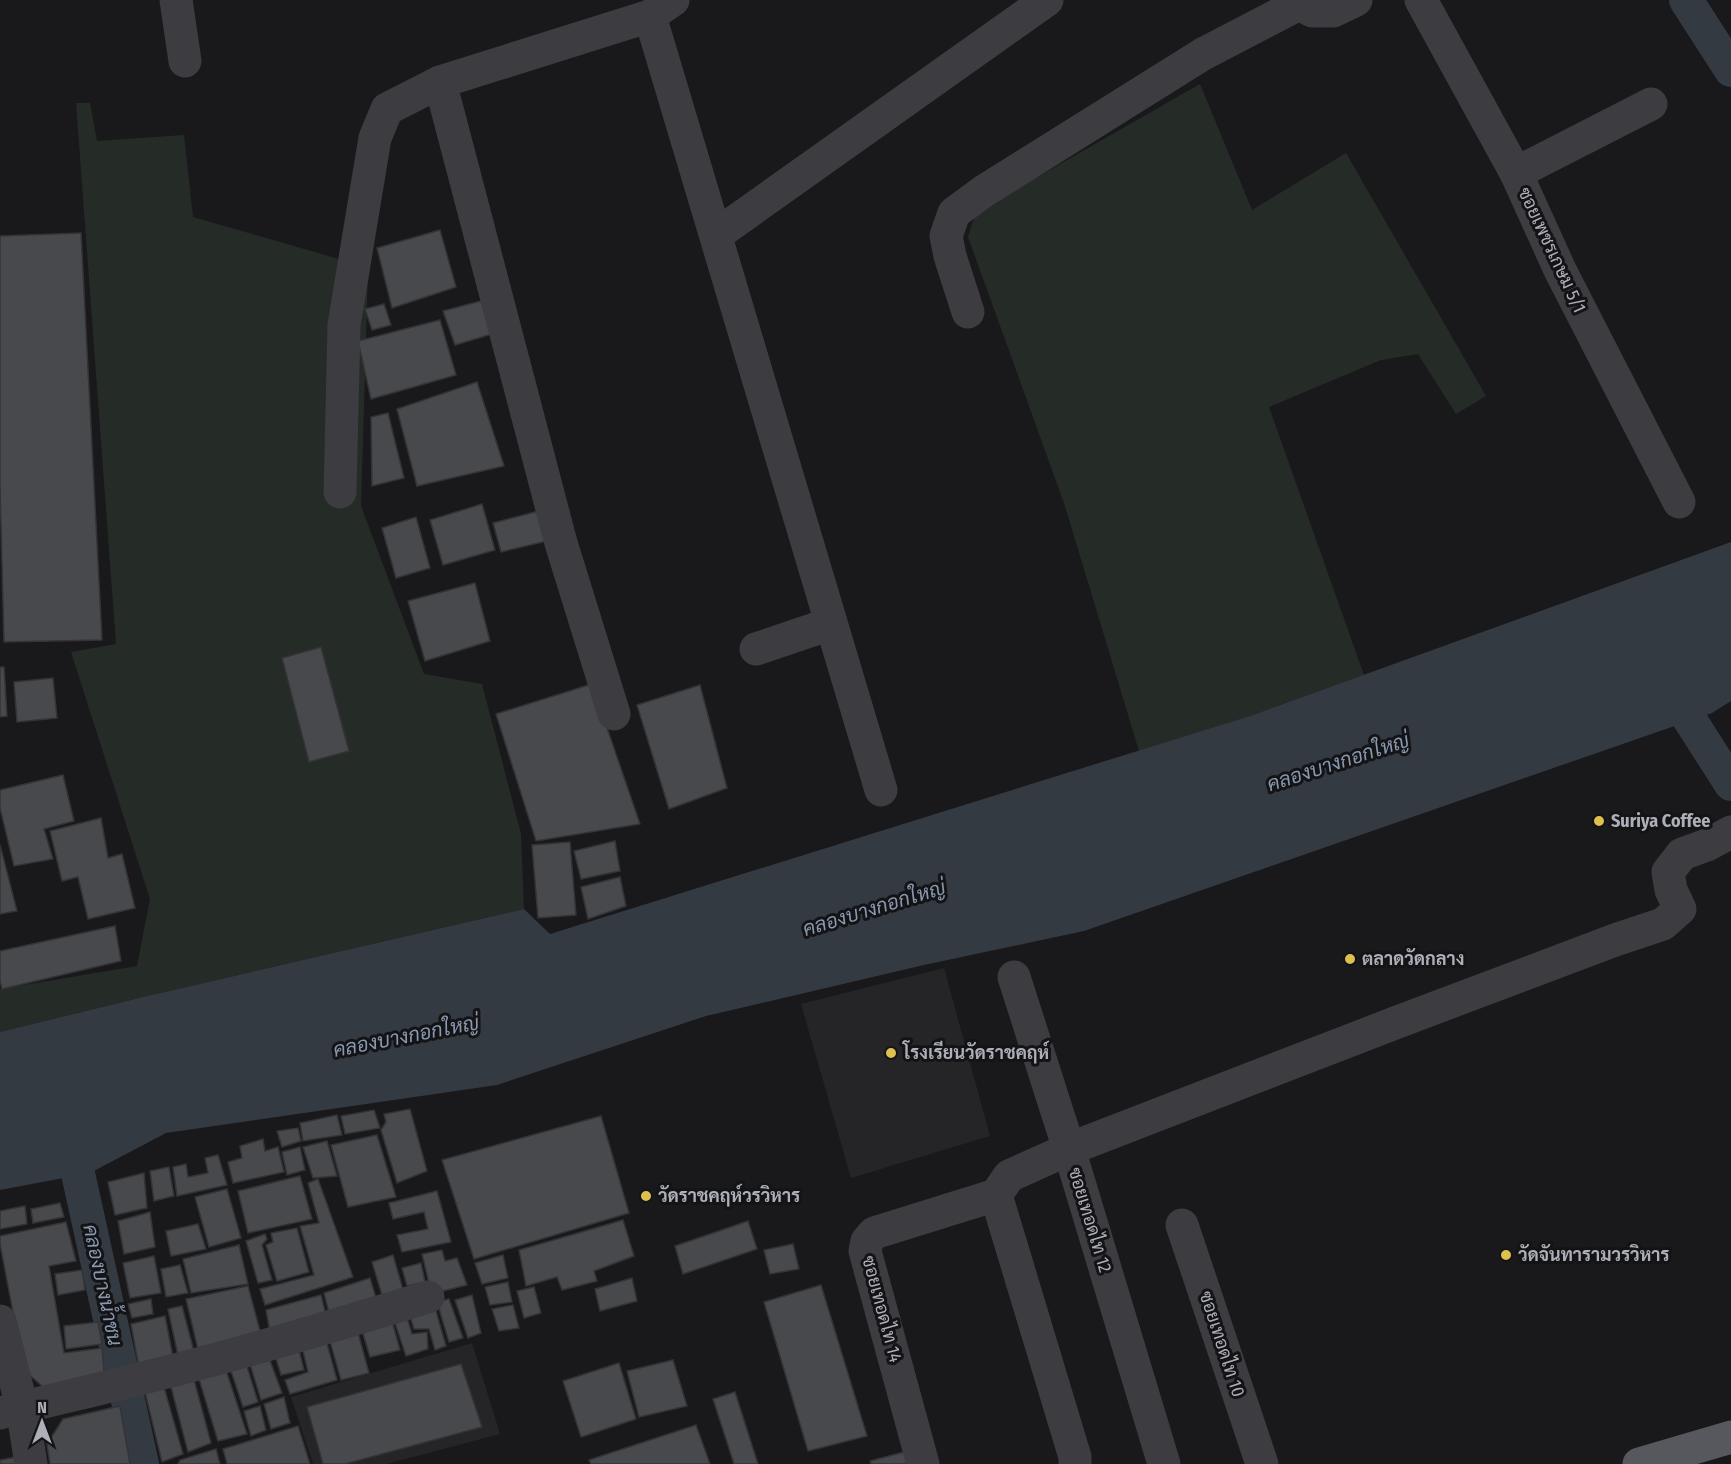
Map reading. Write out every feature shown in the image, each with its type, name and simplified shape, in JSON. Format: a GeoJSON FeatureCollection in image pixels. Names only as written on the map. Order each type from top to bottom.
{"type":"FeatureCollection","features":[{"type":"Feature","properties":{"kind":"main road"},"geometry":{"type":"LineString","coordinates":[[1639,1464],[1731,1437]]}},
{"type":"Feature","properties":{"kind":"street"},"geometry":{"type":"LineString","coordinates":[[176,0],[185,61]]}},
{"type":"Feature","properties":{"kind":"street"},"geometry":{"type":"LineString","coordinates":[[716,235],[1047,0]]}},
{"type":"Feature","properties":{"kind":"street"},"geometry":{"type":"LineString","coordinates":[[968,312],[946,236],[954,213],[984,191],[1203,54],[1296,2],[1312,11],[1333,11],[1356,0]]}},
{"type":"Feature","properties":{"kind":"street","name":"ซอยเพชรเกษม 5/1"},"geometry":{"type":"LineString","coordinates":[[1421,0],[1516,173],[1560,270],[1679,502]]}},
{"type":"Feature","properties":{"kind":"street"},"geometry":{"type":"LineString","coordinates":[[340,492],[344,325],[375,138],[387,109],[440,82],[662,8],[716,235],[881,790]]}},
{"type":"Feature","properties":{"kind":"street"},"geometry":{"type":"LineString","coordinates":[[440,82],[561,543],[614,714]]}},
{"type":"Feature","properties":{"kind":"street"},"geometry":{"type":"LineString","coordinates":[[1516,173],[1651,104]]}},
{"type":"Feature","properties":{"kind":"street"},"geometry":{"type":"LineString","coordinates":[[756,649],[830,624]]}},
{"type":"Feature","properties":{"kind":"street"},"geometry":{"type":"LineString","coordinates":[[1075,1464],[1075,1456],[1002,1186],[1069,1149],[1395,1023],[1663,924],[1680,909],[1671,890],[1668,872],[1682,854],[1719,838]]}},
{"type":"Feature","properties":{"kind":"street","name":"ซอยเทอดไท 12"},"geometry":{"type":"LineString","coordinates":[[1014,977],[1069,1149],[1164,1464]]}},
{"type":"Feature","properties":{"kind":"street","name":"ซอยเทอดไท 14"},"geometry":{"type":"LineString","coordinates":[[923,1464],[865,1251],[867,1241],[874,1233],[1002,1186]]}},
{"type":"Feature","properties":{"kind":"street","name":"ซอยเทอดไท 10"},"geometry":{"type":"LineString","coordinates":[[1182,1225],[1262,1464]]}},
{"type":"Feature","properties":{"kind":"street"},"geometry":{"type":"LineString","coordinates":[[11,1410],[150,1377],[428,1297]]}},
{"type":"Feature","properties":{"kind":"street"},"geometry":{"type":"LineString","coordinates":[[0,1321],[11,1410],[31,1464]]}},
{"type":"Feature","properties":{"kind":"shaded area"},"geometry":{"type":"Polygon","coordinates":[[[1200,84],[1252,210],[1346,153],[1486,396],[1456,414],[1418,354],[1381,360],[1269,407],[1364,675],[1253,715],[1139,751],[1064,503],[968,237],[976,212],[1200,84]]]}},
{"type":"Feature","properties":{"kind":"shaded area"},"geometry":{"type":"Polygon","coordinates":[[[76,103],[90,103],[97,141],[184,135],[193,217],[339,259],[368,272],[361,506],[424,674],[482,684],[521,834],[524,909],[0,1032],[0,989],[137,966],[150,899],[71,652],[116,644],[76,103]]]}},
{"type":"Feature","properties":{"kind":"shaded area","name":"โรงเรียนวัดราชคฤห์"},"geometry":{"type":"Polygon","coordinates":[[[944,968],[990,1136],[851,1178],[801,1004],[944,968]]]}},
{"type":"Feature","properties":{"kind":"shaded area"},"geometry":{"type":"Polygon","coordinates":[[[472,1343],[500,1434],[387,1464],[313,1464],[291,1397],[472,1343]]]}},
{"type":"Feature","properties":{"kind":"water","name":"คลองบางกอกใหญ่"},"geometry":{"type":"Polygon","coordinates":[[[1731,542],[1731,701],[1712,713],[1084,931],[924,965],[706,1016],[497,1085],[166,1133],[90,1173],[0,1190],[0,1032],[524,909],[550,934],[1253,715],[1731,542]]]}},
{"type":"Feature","properties":{"kind":"building"},"geometry":{"type":"Polygon","coordinates":[[[440,230],[456,287],[392,308],[377,248],[440,230]]]}},
{"type":"Feature","properties":{"kind":"building"},"geometry":{"type":"Polygon","coordinates":[[[81,233],[102,640],[4,642],[0,486],[0,236],[81,233]]]}},
{"type":"Feature","properties":{"kind":"building"},"geometry":{"type":"Polygon","coordinates":[[[481,301],[492,334],[455,345],[443,311],[481,301]]]}},
{"type":"Feature","properties":{"kind":"building"},"geometry":{"type":"Polygon","coordinates":[[[384,304],[391,325],[372,330],[365,309],[384,304]]]}},
{"type":"Feature","properties":{"kind":"building"},"geometry":{"type":"Polygon","coordinates":[[[440,320],[456,375],[371,399],[358,341],[440,320]]]}},
{"type":"Feature","properties":{"kind":"building"},"geometry":{"type":"Polygon","coordinates":[[[477,382],[504,466],[417,486],[397,409],[477,382]]]}},
{"type":"Feature","properties":{"kind":"building"},"geometry":{"type":"Polygon","coordinates":[[[388,413],[404,478],[372,486],[371,417],[388,413]]]}},
{"type":"Feature","properties":{"kind":"building"},"geometry":{"type":"Polygon","coordinates":[[[482,504],[495,550],[443,565],[430,520],[482,504]]]}},
{"type":"Feature","properties":{"kind":"building"},"geometry":{"type":"Polygon","coordinates":[[[543,510],[551,540],[501,552],[493,523],[543,510]]]}},
{"type":"Feature","properties":{"kind":"building"},"geometry":{"type":"Polygon","coordinates":[[[416,517],[430,568],[396,578],[382,528],[416,517]]]}},
{"type":"Feature","properties":{"kind":"building"},"geometry":{"type":"Polygon","coordinates":[[[475,583],[490,641],[425,661],[408,601],[475,583]]]}},
{"type":"Feature","properties":{"kind":"building"},"geometry":{"type":"Polygon","coordinates":[[[321,647],[349,751],[309,762],[282,658],[321,647]]]}},
{"type":"Feature","properties":{"kind":"building"},"geometry":{"type":"Polygon","coordinates":[[[0,667],[4,667],[7,716],[0,717],[0,667]]]}},
{"type":"Feature","properties":{"kind":"building"},"geometry":{"type":"Polygon","coordinates":[[[53,678],[57,718],[17,722],[14,682],[53,678]]]}},
{"type":"Feature","properties":{"kind":"building"},"geometry":{"type":"Polygon","coordinates":[[[592,684],[640,824],[536,841],[496,714],[592,684]]]}},
{"type":"Feature","properties":{"kind":"building"},"geometry":{"type":"Polygon","coordinates":[[[700,685],[727,788],[669,809],[637,705],[700,685]]]}},
{"type":"Feature","properties":{"kind":"building"},"geometry":{"type":"Polygon","coordinates":[[[63,775],[74,821],[44,829],[53,859],[14,866],[0,808],[0,790],[63,775]]]}},
{"type":"Feature","properties":{"kind":"building"},"geometry":{"type":"Polygon","coordinates":[[[101,818],[108,858],[122,854],[135,908],[88,919],[78,877],[62,881],[50,831],[101,818]]]}},
{"type":"Feature","properties":{"kind":"building"},"geometry":{"type":"Polygon","coordinates":[[[615,841],[620,871],[581,879],[574,851],[615,841]]]}},
{"type":"Feature","properties":{"kind":"building"},"geometry":{"type":"Polygon","coordinates":[[[570,842],[576,915],[538,918],[532,845],[570,842]]]}},
{"type":"Feature","properties":{"kind":"building"},"geometry":{"type":"Polygon","coordinates":[[[0,845],[17,911],[0,914],[0,845]]]}},
{"type":"Feature","properties":{"kind":"building"},"geometry":{"type":"Polygon","coordinates":[[[620,877],[626,906],[588,919],[581,887],[620,877]]]}},
{"type":"Feature","properties":{"kind":"building"},"geometry":{"type":"Polygon","coordinates":[[[115,926],[121,961],[2,989],[0,951],[115,926]]]}},
{"type":"Feature","properties":{"kind":"building"},"geometry":{"type":"Polygon","coordinates":[[[410,1109],[427,1171],[397,1183],[381,1130],[386,1122],[384,1114],[410,1109]]]}},
{"type":"Feature","properties":{"kind":"building"},"geometry":{"type":"Polygon","coordinates":[[[374,1110],[380,1128],[345,1134],[341,1116],[374,1110]]]}},
{"type":"Feature","properties":{"kind":"building"},"geometry":{"type":"Polygon","coordinates":[[[337,1115],[342,1135],[303,1141],[300,1123],[337,1115]]]}},
{"type":"Feature","properties":{"kind":"building"},"geometry":{"type":"Polygon","coordinates":[[[601,1116],[629,1213],[474,1259],[442,1160],[601,1116]]]}},
{"type":"Feature","properties":{"kind":"building"},"geometry":{"type":"Polygon","coordinates":[[[298,1128],[301,1141],[282,1147],[277,1131],[298,1128]]]}},
{"type":"Feature","properties":{"kind":"building"},"geometry":{"type":"Polygon","coordinates":[[[377,1135],[396,1197],[348,1207],[331,1145],[377,1135]]]}},
{"type":"Feature","properties":{"kind":"building"},"geometry":{"type":"Polygon","coordinates":[[[263,1139],[265,1151],[278,1147],[284,1172],[233,1183],[228,1162],[242,1158],[240,1146],[263,1139]]]}},
{"type":"Feature","properties":{"kind":"building"},"geometry":{"type":"Polygon","coordinates":[[[327,1141],[337,1176],[313,1178],[303,1147],[327,1141]]]}},
{"type":"Feature","properties":{"kind":"building"},"geometry":{"type":"Polygon","coordinates":[[[300,1147],[305,1170],[287,1175],[282,1152],[300,1147]]]}},
{"type":"Feature","properties":{"kind":"building"},"geometry":{"type":"Polygon","coordinates":[[[218,1155],[227,1185],[177,1196],[173,1167],[186,1164],[188,1177],[208,1173],[205,1158],[218,1155]]]}},
{"type":"Feature","properties":{"kind":"building"},"geometry":{"type":"Polygon","coordinates":[[[169,1167],[174,1196],[154,1201],[150,1171],[169,1167]]]}},
{"type":"Feature","properties":{"kind":"building"},"geometry":{"type":"Polygon","coordinates":[[[144,1173],[147,1208],[115,1215],[108,1182],[144,1173]]]}},
{"type":"Feature","properties":{"kind":"building"},"geometry":{"type":"Polygon","coordinates":[[[300,1176],[312,1219],[248,1233],[238,1191],[300,1176]]]}},
{"type":"Feature","properties":{"kind":"building"},"geometry":{"type":"Polygon","coordinates":[[[318,1179],[353,1277],[265,1305],[260,1289],[314,1275],[300,1226],[319,1223],[308,1183],[318,1179]]]}},
{"type":"Feature","properties":{"kind":"building"},"geometry":{"type":"Polygon","coordinates":[[[227,1189],[241,1238],[209,1247],[195,1197],[227,1189]]]}},
{"type":"Feature","properties":{"kind":"building"},"geometry":{"type":"Polygon","coordinates":[[[437,1191],[451,1242],[402,1252],[397,1235],[428,1229],[424,1212],[393,1219],[389,1203],[437,1191]]]}},
{"type":"Feature","properties":{"kind":"building"},"geometry":{"type":"Polygon","coordinates":[[[60,1203],[64,1217],[33,1223],[31,1209],[60,1203]]]}},
{"type":"Feature","properties":{"kind":"building"},"geometry":{"type":"Polygon","coordinates":[[[25,1206],[27,1224],[0,1229],[0,1211],[25,1206]]]}},
{"type":"Feature","properties":{"kind":"building"},"geometry":{"type":"Polygon","coordinates":[[[150,1212],[155,1247],[124,1254],[118,1221],[150,1212]]]}},
{"type":"Feature","properties":{"kind":"building"},"geometry":{"type":"Polygon","coordinates":[[[623,1220],[634,1256],[594,1271],[597,1281],[562,1290],[557,1277],[526,1286],[519,1250],[623,1220]]]}},
{"type":"Feature","properties":{"kind":"building"},"geometry":{"type":"Polygon","coordinates":[[[748,1221],[757,1249],[683,1274],[675,1246],[748,1221]]]}},
{"type":"Feature","properties":{"kind":"building"},"geometry":{"type":"Polygon","coordinates":[[[66,1222],[76,1261],[49,1266],[64,1353],[102,1348],[105,1382],[51,1394],[24,1370],[0,1236],[66,1222]]]}},
{"type":"Feature","properties":{"kind":"building"},"geometry":{"type":"Polygon","coordinates":[[[198,1224],[206,1249],[171,1256],[166,1231],[198,1224]]]}},
{"type":"Feature","properties":{"kind":"building"},"geometry":{"type":"Polygon","coordinates":[[[297,1228],[309,1272],[277,1281],[266,1245],[273,1242],[271,1233],[297,1228]]]}},
{"type":"Feature","properties":{"kind":"building"},"geometry":{"type":"Polygon","coordinates":[[[265,1234],[267,1239],[262,1245],[272,1280],[258,1283],[246,1241],[265,1234]]]}},
{"type":"Feature","properties":{"kind":"building"},"geometry":{"type":"Polygon","coordinates":[[[793,1244],[799,1269],[770,1274],[764,1250],[793,1244]]]}},
{"type":"Feature","properties":{"kind":"building"},"geometry":{"type":"Polygon","coordinates":[[[239,1245],[248,1284],[191,1293],[183,1259],[239,1245]]]}},
{"type":"Feature","properties":{"kind":"building"},"geometry":{"type":"Polygon","coordinates":[[[442,1250],[445,1261],[457,1258],[467,1285],[411,1299],[429,1283],[422,1254],[442,1250]]]}},
{"type":"Feature","properties":{"kind":"building"},"geometry":{"type":"Polygon","coordinates":[[[393,1255],[406,1300],[385,1305],[372,1262],[393,1255]]]}},
{"type":"Feature","properties":{"kind":"building"},"geometry":{"type":"Polygon","coordinates":[[[503,1255],[508,1278],[482,1284],[475,1263],[503,1255]]]}},
{"type":"Feature","properties":{"kind":"building"},"geometry":{"type":"Polygon","coordinates":[[[154,1256],[161,1293],[130,1298],[123,1263],[154,1256]]]}},
{"type":"Feature","properties":{"kind":"building"},"geometry":{"type":"Polygon","coordinates":[[[421,1263],[425,1282],[407,1286],[402,1268],[421,1263]]]}},
{"type":"Feature","properties":{"kind":"building"},"geometry":{"type":"Polygon","coordinates":[[[180,1265],[188,1293],[166,1297],[161,1269],[180,1265]]]}},
{"type":"Feature","properties":{"kind":"building"},"geometry":{"type":"Polygon","coordinates":[[[82,1270],[85,1290],[58,1295],[55,1274],[82,1270]]]}},
{"type":"Feature","properties":{"kind":"building"},"geometry":{"type":"Polygon","coordinates":[[[370,1278],[379,1308],[331,1321],[324,1293],[370,1278]]]}},
{"type":"Feature","properties":{"kind":"building"},"geometry":{"type":"Polygon","coordinates":[[[632,1278],[637,1301],[600,1311],[595,1289],[632,1278]]]}},
{"type":"Feature","properties":{"kind":"building"},"geometry":{"type":"Polygon","coordinates":[[[508,1282],[512,1302],[490,1305],[485,1287],[508,1282]]]}},
{"type":"Feature","properties":{"kind":"building"},"geometry":{"type":"Polygon","coordinates":[[[821,1285],[867,1436],[808,1451],[764,1302],[821,1285]]]}},
{"type":"Feature","properties":{"kind":"building"},"geometry":{"type":"Polygon","coordinates":[[[248,1286],[263,1342],[200,1358],[186,1299],[248,1286]]]}},
{"type":"Feature","properties":{"kind":"building"},"geometry":{"type":"Polygon","coordinates":[[[534,1287],[541,1313],[524,1318],[517,1291],[534,1287]]]}},
{"type":"Feature","properties":{"kind":"building"},"geometry":{"type":"Polygon","coordinates":[[[321,1295],[328,1323],[271,1337],[266,1310],[321,1295]]]}},
{"type":"Feature","properties":{"kind":"building"},"geometry":{"type":"Polygon","coordinates":[[[472,1295],[481,1333],[468,1338],[455,1300],[472,1295]]]}},
{"type":"Feature","properties":{"kind":"building"},"geometry":{"type":"Polygon","coordinates":[[[151,1299],[153,1314],[132,1318],[128,1304],[151,1299]]]}},
{"type":"Feature","properties":{"kind":"building"},"geometry":{"type":"Polygon","coordinates":[[[449,1299],[463,1338],[449,1342],[437,1302],[449,1299]]]}},
{"type":"Feature","properties":{"kind":"building"},"geometry":{"type":"Polygon","coordinates":[[[434,1304],[446,1346],[435,1350],[429,1329],[414,1329],[408,1310],[434,1304]]]}},
{"type":"Feature","properties":{"kind":"building"},"geometry":{"type":"Polygon","coordinates":[[[513,1305],[519,1328],[499,1331],[492,1309],[513,1305]]]}},
{"type":"Feature","properties":{"kind":"building"},"geometry":{"type":"Polygon","coordinates":[[[182,1306],[196,1359],[180,1365],[168,1309],[182,1306]]]}},
{"type":"Feature","properties":{"kind":"building"},"geometry":{"type":"Polygon","coordinates":[[[406,1314],[412,1334],[427,1332],[428,1349],[406,1356],[393,1317],[406,1314]]]}},
{"type":"Feature","properties":{"kind":"building"},"geometry":{"type":"Polygon","coordinates":[[[165,1316],[175,1367],[140,1374],[131,1324],[165,1316]]]}},
{"type":"Feature","properties":{"kind":"building"},"geometry":{"type":"Polygon","coordinates":[[[391,1317],[400,1350],[370,1357],[361,1327],[391,1317]]]}},
{"type":"Feature","properties":{"kind":"building"},"geometry":{"type":"Polygon","coordinates":[[[98,1322],[102,1344],[66,1349],[64,1326],[98,1322]]]}},
{"type":"Feature","properties":{"kind":"building"},"geometry":{"type":"Polygon","coordinates":[[[357,1329],[369,1373],[341,1380],[329,1338],[357,1329]]]}},
{"type":"Feature","properties":{"kind":"building"},"geometry":{"type":"Polygon","coordinates":[[[325,1336],[337,1380],[290,1394],[285,1380],[308,1372],[301,1342],[325,1336]]]}},
{"type":"Feature","properties":{"kind":"building"},"geometry":{"type":"Polygon","coordinates":[[[298,1346],[304,1370],[281,1375],[274,1352],[298,1346]]]}},
{"type":"Feature","properties":{"kind":"building"},"geometry":{"type":"Polygon","coordinates":[[[268,1355],[282,1393],[261,1400],[249,1361],[268,1355]]]}},
{"type":"Feature","properties":{"kind":"building"},"geometry":{"type":"Polygon","coordinates":[[[673,1360],[687,1406],[639,1417],[627,1371],[673,1360]]]}},
{"type":"Feature","properties":{"kind":"building"},"geometry":{"type":"Polygon","coordinates":[[[246,1363],[258,1402],[243,1407],[230,1368],[246,1363]]]}},
{"type":"Feature","properties":{"kind":"building"},"geometry":{"type":"Polygon","coordinates":[[[619,1363],[636,1419],[581,1437],[563,1381],[619,1363]]]}},
{"type":"Feature","properties":{"kind":"building"},"geometry":{"type":"Polygon","coordinates":[[[461,1364],[482,1427],[345,1464],[323,1464],[307,1407],[461,1364]]]}},
{"type":"Feature","properties":{"kind":"building"},"geometry":{"type":"Polygon","coordinates":[[[225,1367],[247,1434],[218,1441],[198,1376],[225,1367]]]}},
{"type":"Feature","properties":{"kind":"building"},"geometry":{"type":"Polygon","coordinates":[[[193,1376],[211,1443],[188,1452],[170,1383],[193,1376]]]}},
{"type":"Feature","properties":{"kind":"building"},"geometry":{"type":"Polygon","coordinates":[[[164,1387],[183,1454],[162,1462],[145,1392],[164,1387]]]}},
{"type":"Feature","properties":{"kind":"building"},"geometry":{"type":"Polygon","coordinates":[[[735,1392],[758,1464],[734,1464],[713,1399],[735,1392]]]}},
{"type":"Feature","properties":{"kind":"building"},"geometry":{"type":"Polygon","coordinates":[[[284,1397],[290,1423],[271,1429],[264,1404],[284,1397]]]}},
{"type":"Feature","properties":{"kind":"building"},"geometry":{"type":"Polygon","coordinates":[[[120,1406],[130,1464],[50,1464],[47,1444],[63,1419],[120,1406]]]}},
{"type":"Feature","properties":{"kind":"building"},"geometry":{"type":"Polygon","coordinates":[[[260,1406],[266,1430],[251,1436],[244,1411],[260,1406]]]}},
{"type":"Feature","properties":{"kind":"building"},"geometry":{"type":"Polygon","coordinates":[[[696,1425],[710,1464],[591,1464],[589,1460],[696,1425]]]}},
{"type":"Feature","properties":{"kind":"building"},"geometry":{"type":"Polygon","coordinates":[[[298,1426],[310,1464],[227,1464],[223,1449],[298,1426]]]}},
{"type":"Feature","properties":{"kind":"building"},"geometry":{"type":"Polygon","coordinates":[[[216,1449],[220,1464],[178,1464],[180,1460],[216,1449]]]}},
{"type":"Feature","properties":{"kind":"building"},"geometry":{"type":"Polygon","coordinates":[[[912,1450],[917,1464],[871,1464],[870,1461],[912,1450]]]}},
{"type":"Feature","properties":{"kind":"building"},"geometry":{"type":"Polygon","coordinates":[[[22,1456],[23,1464],[0,1464],[0,1460],[22,1456]]]}},
{"type":"Feature","properties":{"kind":"waterway"},"geometry":{"type":"LineString","coordinates":[[1686,0],[1731,70]]}},
{"type":"Feature","properties":{"kind":"waterway"},"geometry":{"type":"LineString","coordinates":[[1668,680],[1690,720],[1731,784]]}},
{"type":"Feature","properties":{"kind":"waterway","name":"คลองบางน้ำชน"},"geometry":{"type":"LineString","coordinates":[[68,1128],[142,1464]]}},
{"type":"Feature","properties":{"kind":"place","name":"Suriya Coffee"},"geometry":{"type":"Point","coordinates":[1599,821]}},
{"type":"Feature","properties":{"kind":"place","name":"ตลาดวัดกลาง"},"geometry":{"type":"Point","coordinates":[1350,959]}},
{"type":"Feature","properties":{"kind":"place","name":"โรงเรียนวัดราชคฤห์"},"geometry":{"type":"Point","coordinates":[891,1053]}},
{"type":"Feature","properties":{"kind":"place","name":"วัดราชคฤห์วรวิหาร"},"geometry":{"type":"Point","coordinates":[646,1196]}},
{"type":"Feature","properties":{"kind":"place","name":"วัดจันทารามวรวิหาร"},"geometry":{"type":"Point","coordinates":[1506,1255]}}]}
